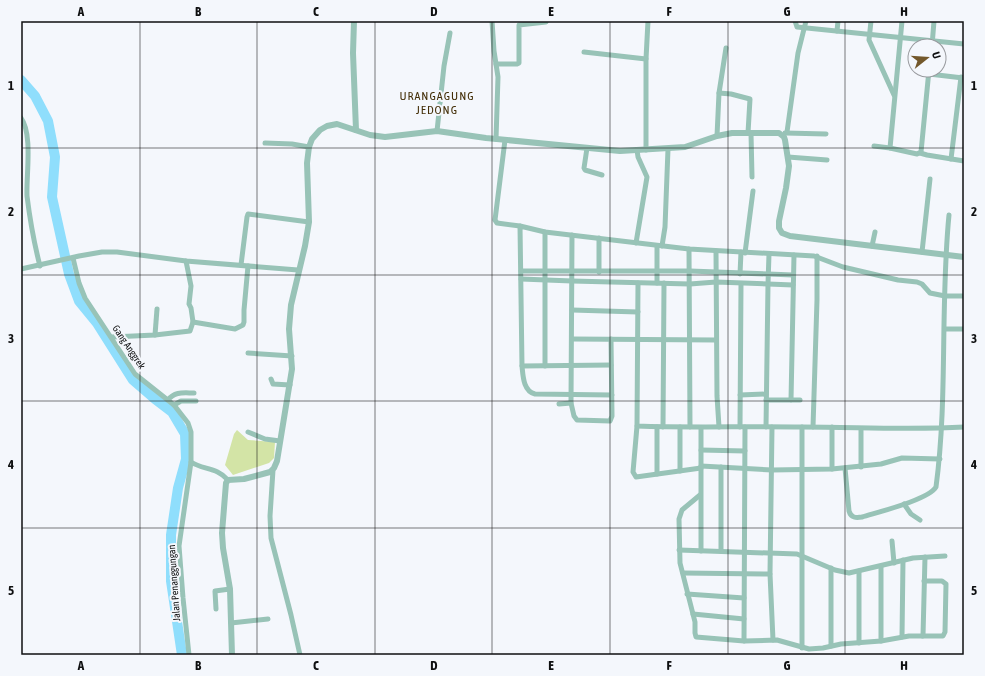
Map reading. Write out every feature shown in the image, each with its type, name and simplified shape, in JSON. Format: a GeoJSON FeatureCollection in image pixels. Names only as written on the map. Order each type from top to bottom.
{"type":"FeatureCollection","features":[{"type":"Feature","properties":{"kind":"street"},"geometry":{"type":"LineString","coordinates":[[354,21],[353,53],[356,130]]}},
{"type":"Feature","properties":{"kind":"street"},"geometry":{"type":"LineString","coordinates":[[492,21],[494,51],[498,77],[496,139]]}},
{"type":"Feature","properties":{"kind":"street"},"geometry":{"type":"LineString","coordinates":[[646,150],[646,59],[648,21]]}},
{"type":"Feature","properties":{"kind":"street"},"geometry":{"type":"LineString","coordinates":[[795,21],[797,27],[907,39]]}},
{"type":"Feature","properties":{"kind":"street"},"geometry":{"type":"LineString","coordinates":[[806,21],[798,53],[784,133],[789,172],[779,225],[782,233],[790,236],[964,257]]}},
{"type":"Feature","properties":{"kind":"street"},"geometry":{"type":"LineString","coordinates":[[837,31],[838,21]]}},
{"type":"Feature","properties":{"kind":"street"},"geometry":{"type":"LineString","coordinates":[[871,21],[869,40],[894,96]]}},
{"type":"Feature","properties":{"kind":"street"},"geometry":{"type":"LineString","coordinates":[[890,148],[902,21]]}},
{"type":"Feature","properties":{"kind":"street"},"geometry":{"type":"LineString","coordinates":[[933,38],[934,21]]}},
{"type":"Feature","properties":{"kind":"street"},"geometry":{"type":"LineString","coordinates":[[496,64],[519,63],[519,24],[546,22]]}},
{"type":"Feature","properties":{"kind":"street"},"geometry":{"type":"LineString","coordinates":[[437,131],[444,66],[450,33]]}},
{"type":"Feature","properties":{"kind":"street"},"geometry":{"type":"LineString","coordinates":[[947,44],[964,44]]}},
{"type":"Feature","properties":{"kind":"street"},"geometry":{"type":"LineString","coordinates":[[717,136],[720,93],[726,48]]}},
{"type":"Feature","properties":{"kind":"street"},"geometry":{"type":"LineString","coordinates":[[584,52],[646,59]]}},
{"type":"Feature","properties":{"kind":"street"},"geometry":{"type":"LineString","coordinates":[[947,75],[962,78],[951,159]]}},
{"type":"Feature","properties":{"kind":"street"},"geometry":{"type":"LineString","coordinates":[[920,153],[928,78]]}},
{"type":"Feature","properties":{"kind":"street"},"geometry":{"type":"LineString","coordinates":[[720,93],[750,99],[752,177]]}},
{"type":"Feature","properties":{"kind":"street"},"geometry":{"type":"LineString","coordinates":[[21,118],[27,132],[27,195],[31,227],[40,266]]}},
{"type":"Feature","properties":{"kind":"street"},"geometry":{"type":"LineString","coordinates":[[300,655],[270,528],[270,500],[273,470],[280,441],[292,368],[289,336],[291,305],[309,222],[307,163],[309,147],[312,140],[320,130],[327,126],[336,124],[385,138],[437,131],[496,139],[613,151],[668,149],[693,145],[717,136],[732,133],[826,134]]}},
{"type":"Feature","properties":{"kind":"street"},"geometry":{"type":"LineString","coordinates":[[505,140],[495,220],[497,222],[545,232],[659,246],[716,251],[817,256],[829,263],[843,267],[898,280],[917,282],[922,284],[930,293],[945,296],[964,296]]}},
{"type":"Feature","properties":{"kind":"street"},"geometry":{"type":"LineString","coordinates":[[265,142],[309,147]]}},
{"type":"Feature","properties":{"kind":"street"},"geometry":{"type":"LineString","coordinates":[[874,146],[964,161]]}},
{"type":"Feature","properties":{"kind":"street"},"geometry":{"type":"LineString","coordinates":[[587,148],[585,170],[602,175]]}},
{"type":"Feature","properties":{"kind":"street"},"geometry":{"type":"LineString","coordinates":[[657,283],[656,271],[659,246],[665,227],[668,149]]}},
{"type":"Feature","properties":{"kind":"street"},"geometry":{"type":"LineString","coordinates":[[636,243],[647,177],[638,157],[637,150]]}},
{"type":"Feature","properties":{"kind":"street"},"geometry":{"type":"LineString","coordinates":[[788,157],[827,160]]}},
{"type":"Feature","properties":{"kind":"street"},"geometry":{"type":"LineString","coordinates":[[922,252],[930,179]]}},
{"type":"Feature","properties":{"kind":"street"},"geometry":{"type":"LineString","coordinates":[[740,274],[753,191]]}},
{"type":"Feature","properties":{"kind":"street"},"geometry":{"type":"LineString","coordinates":[[241,265],[246,217],[248,214],[309,222]]}},
{"type":"Feature","properties":{"kind":"street"},"geometry":{"type":"LineString","coordinates":[[845,468],[849,511],[851,516],[855,518],[904,504],[934,491],[936,488],[942,428],[945,255],[949,215]]}},
{"type":"Feature","properties":{"kind":"street"},"geometry":{"type":"LineString","coordinates":[[519,226],[522,366],[524,381],[529,392],[612,395]]}},
{"type":"Feature","properties":{"kind":"street"},"geometry":{"type":"LineString","coordinates":[[545,232],[545,366]]}},
{"type":"Feature","properties":{"kind":"street"},"geometry":{"type":"LineString","coordinates":[[872,246],[875,232]]}},
{"type":"Feature","properties":{"kind":"street"},"geometry":{"type":"LineString","coordinates":[[572,235],[571,403],[574,416],[578,420],[608,421],[612,416],[611,340]]}},
{"type":"Feature","properties":{"kind":"street"},"geometry":{"type":"LineString","coordinates":[[599,238],[599,272]]}},
{"type":"Feature","properties":{"kind":"street"},"geometry":{"type":"LineString","coordinates":[[689,249],[690,427]]}},
{"type":"Feature","properties":{"kind":"street"},"geometry":{"type":"LineString","coordinates":[[716,251],[716,340],[719,428]]}},
{"type":"Feature","properties":{"kind":"street"},"geometry":{"type":"LineString","coordinates":[[21,270],[102,252],[117,252],[186,261],[298,270]]}},
{"type":"Feature","properties":{"kind":"street"},"geometry":{"type":"LineString","coordinates":[[766,427],[769,254]]}},
{"type":"Feature","properties":{"kind":"street"},"geometry":{"type":"LineString","coordinates":[[791,400],[794,255]]}},
{"type":"Feature","properties":{"kind":"street"},"geometry":{"type":"LineString","coordinates":[[813,427],[817,256]]}},
{"type":"Feature","properties":{"kind":"street","name":"Gang Anggrek"},"geometry":{"type":"LineString","coordinates":[[75,258],[79,283],[85,298],[135,374],[174,405],[184,417],[191,432],[191,462]]}},
{"type":"Feature","properties":{"kind":"street"},"geometry":{"type":"LineString","coordinates":[[112,337],[155,335],[188,332],[191,330],[193,322],[189,304],[191,286],[186,261]]}},
{"type":"Feature","properties":{"kind":"street"},"geometry":{"type":"LineString","coordinates":[[193,322],[235,329],[243,325],[248,266]]}},
{"type":"Feature","properties":{"kind":"street"},"geometry":{"type":"LineString","coordinates":[[521,271],[690,271],[793,276]]}},
{"type":"Feature","properties":{"kind":"street"},"geometry":{"type":"LineString","coordinates":[[521,279],[638,283],[690,284],[716,282],[793,285]]}},
{"type":"Feature","properties":{"kind":"street"},"geometry":{"type":"LineString","coordinates":[[638,283],[637,426],[633,474],[636,477],[701,467],[772,470],[832,469],[886,464],[902,458],[940,459]]}},
{"type":"Feature","properties":{"kind":"street"},"geometry":{"type":"LineString","coordinates":[[663,427],[664,283]]}},
{"type":"Feature","properties":{"kind":"street"},"geometry":{"type":"LineString","coordinates":[[741,284],[740,395],[745,451],[744,641]]}},
{"type":"Feature","properties":{"kind":"street"},"geometry":{"type":"LineString","coordinates":[[155,335],[157,309]]}},
{"type":"Feature","properties":{"kind":"street"},"geometry":{"type":"LineString","coordinates":[[572,310],[638,312]]}},
{"type":"Feature","properties":{"kind":"street"},"geometry":{"type":"LineString","coordinates":[[944,329],[964,329]]}},
{"type":"Feature","properties":{"kind":"street"},"geometry":{"type":"LineString","coordinates":[[572,339],[716,340]]}},
{"type":"Feature","properties":{"kind":"street"},"geometry":{"type":"LineString","coordinates":[[248,354],[292,356]]}},
{"type":"Feature","properties":{"kind":"street"},"geometry":{"type":"LineString","coordinates":[[522,366],[611,365]]}},
{"type":"Feature","properties":{"kind":"street"},"geometry":{"type":"LineString","coordinates":[[271,379],[273,384],[290,385]]}},
{"type":"Feature","properties":{"kind":"street"},"geometry":{"type":"LineString","coordinates":[[168,400],[171,396],[176,394],[194,393]]}},
{"type":"Feature","properties":{"kind":"street"},"geometry":{"type":"LineString","coordinates":[[740,395],[800,400]]}},
{"type":"Feature","properties":{"kind":"street"},"geometry":{"type":"LineString","coordinates":[[174,405],[181,401],[196,401]]}},
{"type":"Feature","properties":{"kind":"street"},"geometry":{"type":"LineString","coordinates":[[559,404],[571,403]]}},
{"type":"Feature","properties":{"kind":"street"},"geometry":{"type":"LineString","coordinates":[[637,426],[701,428],[832,427],[861,429],[964,427]]}},
{"type":"Feature","properties":{"kind":"street"},"geometry":{"type":"LineString","coordinates":[[657,427],[657,474]]}},
{"type":"Feature","properties":{"kind":"street"},"geometry":{"type":"LineString","coordinates":[[680,427],[680,471]]}},
{"type":"Feature","properties":{"kind":"street"},"geometry":{"type":"LineString","coordinates":[[772,427],[770,574],[773,640]]}},
{"type":"Feature","properties":{"kind":"street"},"geometry":{"type":"LineString","coordinates":[[802,427],[802,648]]}},
{"type":"Feature","properties":{"kind":"street"},"geometry":{"type":"LineString","coordinates":[[832,427],[832,469]]}},
{"type":"Feature","properties":{"kind":"street"},"geometry":{"type":"LineString","coordinates":[[701,428],[701,551]]}},
{"type":"Feature","properties":{"kind":"street"},"geometry":{"type":"LineString","coordinates":[[861,429],[861,467]]}},
{"type":"Feature","properties":{"kind":"street"},"geometry":{"type":"LineString","coordinates":[[248,432],[265,439],[280,441]]}},
{"type":"Feature","properties":{"kind":"street"},"geometry":{"type":"LineString","coordinates":[[701,450],[745,451]]}},
{"type":"Feature","properties":{"kind":"street"},"geometry":{"type":"LineString","coordinates":[[191,462],[214,469],[228,480],[244,479],[273,470]]}},
{"type":"Feature","properties":{"kind":"street","name":"Jalan Penanggungan"},"geometry":{"type":"LineString","coordinates":[[189,655],[179,546],[191,462]]}},
{"type":"Feature","properties":{"kind":"street"},"geometry":{"type":"LineString","coordinates":[[721,467],[721,551]]}},
{"type":"Feature","properties":{"kind":"street"},"geometry":{"type":"LineString","coordinates":[[228,480],[226,483],[222,533],[230,589],[232,655]]}},
{"type":"Feature","properties":{"kind":"street"},"geometry":{"type":"LineString","coordinates":[[700,495],[682,510],[679,515],[679,550],[687,594],[693,614],[696,637],[744,641],[773,640],[810,649],[841,644],[881,641],[909,636],[941,637],[945,634],[946,584],[944,581],[924,580]]}},
{"type":"Feature","properties":{"kind":"street"},"geometry":{"type":"LineString","coordinates":[[904,504],[911,514],[920,520]]}},
{"type":"Feature","properties":{"kind":"street"},"geometry":{"type":"LineString","coordinates":[[892,541],[894,563]]}},
{"type":"Feature","properties":{"kind":"street"},"geometry":{"type":"LineString","coordinates":[[679,550],[801,555],[831,568],[845,572],[859,571],[913,558],[945,556]]}},
{"type":"Feature","properties":{"kind":"street"},"geometry":{"type":"LineString","coordinates":[[923,636],[925,557]]}},
{"type":"Feature","properties":{"kind":"street"},"geometry":{"type":"LineString","coordinates":[[902,637],[903,560]]}},
{"type":"Feature","properties":{"kind":"street"},"geometry":{"type":"LineString","coordinates":[[881,566],[881,641]]}},
{"type":"Feature","properties":{"kind":"street"},"geometry":{"type":"LineString","coordinates":[[830,646],[831,568]]}},
{"type":"Feature","properties":{"kind":"street"},"geometry":{"type":"LineString","coordinates":[[859,571],[859,643]]}},
{"type":"Feature","properties":{"kind":"street"},"geometry":{"type":"LineString","coordinates":[[683,573],[770,574]]}},
{"type":"Feature","properties":{"kind":"street"},"geometry":{"type":"LineString","coordinates":[[216,609],[215,591],[230,589]]}},
{"type":"Feature","properties":{"kind":"street"},"geometry":{"type":"LineString","coordinates":[[687,594],[744,598]]}},
{"type":"Feature","properties":{"kind":"street"},"geometry":{"type":"LineString","coordinates":[[693,614],[744,619]]}},
{"type":"Feature","properties":{"kind":"street"},"geometry":{"type":"LineString","coordinates":[[231,623],[268,619]]}},
{"type":"Feature","properties":{"kind":"green space"},"geometry":{"type":"Polygon","coordinates":[[[237,430],[248,440],[275,442],[274,458],[269,463],[233,475],[225,465],[234,434],[237,430]]]}},
{"type":"Feature","properties":{"kind":"waterway"},"geometry":{"type":"LineString","coordinates":[[21,80],[35,96],[48,121],[55,157],[52,197],[69,274],[79,301],[97,323],[133,380],[172,412],[185,434],[186,459],[178,488],[171,535],[171,581],[182,655]]}},
{"type":"Feature","properties":{"kind":"district","name":"URANGAGUNG JEDONG"},"geometry":{"type":"Point","coordinates":[437,103]}}]}
